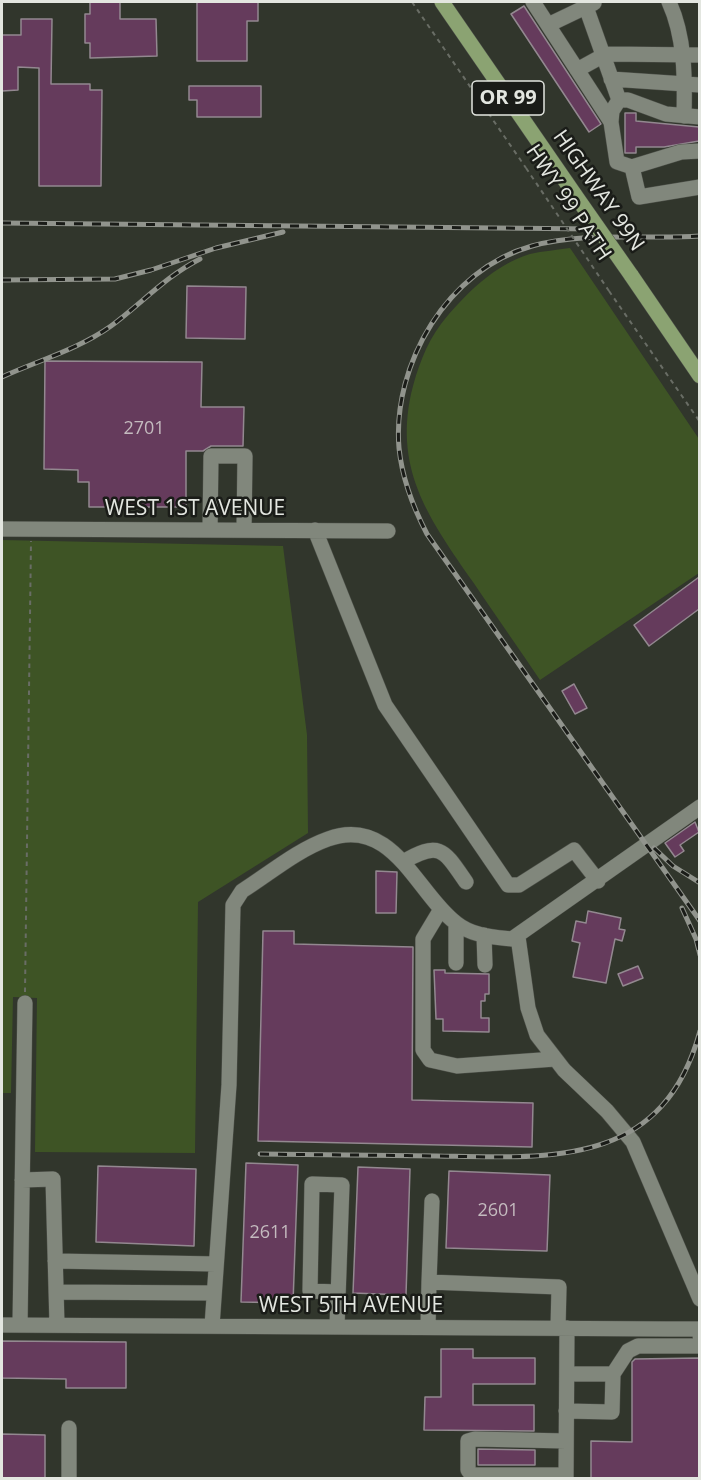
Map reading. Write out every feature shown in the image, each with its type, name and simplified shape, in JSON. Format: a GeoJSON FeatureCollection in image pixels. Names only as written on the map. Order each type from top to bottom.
{"type":"FeatureCollection","features":[{"type":"Feature","properties":{"kind":"main road","name":"HIGHWAY 99N"},"geometry":{"type":"LineString","coordinates":[[442,2],[699,376]]}},
{"type":"Feature","properties":{"kind":"street"},"geometry":{"type":"LineString","coordinates":[[533,2],[611,122]]}},
{"type":"Feature","properties":{"kind":"street"},"geometry":{"type":"LineString","coordinates":[[619,100],[628,100],[658,112],[692,116],[692,85],[669,2]]}},
{"type":"Feature","properties":{"kind":"street"},"geometry":{"type":"LineString","coordinates":[[548,24],[593,3],[603,56],[619,100]]}},
{"type":"Feature","properties":{"kind":"street"},"geometry":{"type":"LineString","coordinates":[[578,70],[609,54],[699,55]]}},
{"type":"Feature","properties":{"kind":"street"},"geometry":{"type":"LineString","coordinates":[[612,79],[692,85]]}},
{"type":"Feature","properties":{"kind":"street"},"geometry":{"type":"LineString","coordinates":[[619,100],[612,111],[611,122],[615,159],[622,165],[632,167],[681,152],[699,151]]}},
{"type":"Feature","properties":{"kind":"street"},"geometry":{"type":"LineString","coordinates":[[632,167],[639,197],[699,187]]}},
{"type":"Feature","properties":{"kind":"street"},"geometry":{"type":"LineString","coordinates":[[210,530],[211,456],[245,456],[244,530]]}},
{"type":"Feature","properties":{"kind":"street","name":"WEST 1ST AVENUE"},"geometry":{"type":"LineString","coordinates":[[2,529],[388,531]]}},
{"type":"Feature","properties":{"kind":"street"},"geometry":{"type":"LineString","coordinates":[[315,531],[385,705],[508,885],[519,885],[574,850],[598,881]]}},
{"type":"Feature","properties":{"kind":"street"},"geometry":{"type":"LineString","coordinates":[[212,1326],[229,1085],[233,905],[242,891],[328,839],[345,836],[372,840],[388,848],[403,862],[456,924],[474,933],[512,939],[598,881],[645,844],[699,807]]}},
{"type":"Feature","properties":{"kind":"street"},"geometry":{"type":"LineString","coordinates":[[403,862],[418,853],[432,849],[447,854],[466,882]]}},
{"type":"Feature","properties":{"kind":"street"},"geometry":{"type":"LineString","coordinates":[[441,909],[423,939],[423,1050],[426,1055],[430,1060],[457,1066],[555,1059]]}},
{"type":"Feature","properties":{"kind":"street"},"geometry":{"type":"LineString","coordinates":[[456,924],[456,963]]}},
{"type":"Feature","properties":{"kind":"street"},"geometry":{"type":"LineString","coordinates":[[484,935],[484,965]]}},
{"type":"Feature","properties":{"kind":"street"},"geometry":{"type":"LineString","coordinates":[[518,937],[528,1008],[537,1035],[555,1059],[607,1111],[633,1142],[699,1299]]}},
{"type":"Feature","properties":{"kind":"street"},"geometry":{"type":"LineString","coordinates":[[20,1325],[25,1003]]}},
{"type":"Feature","properties":{"kind":"street"},"geometry":{"type":"LineString","coordinates":[[22,1180],[53,1179],[57,1325]]}},
{"type":"Feature","properties":{"kind":"street"},"geometry":{"type":"LineString","coordinates":[[337,1326],[342,1185],[312,1184],[310,1291],[338,1292]]}},
{"type":"Feature","properties":{"kind":"street"},"geometry":{"type":"LineString","coordinates":[[428,1327],[432,1201]]}},
{"type":"Feature","properties":{"kind":"street"},"geometry":{"type":"LineString","coordinates":[[55,1262],[216,1264]]}},
{"type":"Feature","properties":{"kind":"street"},"geometry":{"type":"LineString","coordinates":[[429,1282],[559,1287],[567,1374],[566,1477],[472,1475],[468,1470],[468,1441],[475,1439],[566,1441]]}},
{"type":"Feature","properties":{"kind":"street"},"geometry":{"type":"LineString","coordinates":[[56,1293],[214,1293]]}},
{"type":"Feature","properties":{"kind":"street","name":"WEST 5TH AVENUE"},"geometry":{"type":"LineString","coordinates":[[2,1325],[699,1329]]}},
{"type":"Feature","properties":{"kind":"street"},"geometry":{"type":"LineString","coordinates":[[638,1346],[639,1329]]}},
{"type":"Feature","properties":{"kind":"street"},"geometry":{"type":"LineString","coordinates":[[668,1329],[668,1346]]}},
{"type":"Feature","properties":{"kind":"street"},"geometry":{"type":"LineString","coordinates":[[699,1329],[699,1336]]}},
{"type":"Feature","properties":{"kind":"street"},"geometry":{"type":"LineString","coordinates":[[566,1411],[612,1412],[613,1374],[628,1351],[638,1346],[699,1346]]}},
{"type":"Feature","properties":{"kind":"street"},"geometry":{"type":"LineString","coordinates":[[567,1374],[613,1374]]}},
{"type":"Feature","properties":{"kind":"street"},"geometry":{"type":"LineString","coordinates":[[69,1428],[69,1479]]}},
{"type":"Feature","properties":{"kind":"path","name":"HWY 99 PATH"},"geometry":{"type":"LineString","coordinates":[[411,2],[699,422]]}},
{"type":"Feature","properties":{"kind":"path"},"geometry":{"type":"LineString","coordinates":[[25,1003],[31,529]]}},
{"type":"Feature","properties":{"kind":"green space"},"geometry":{"type":"Polygon","coordinates":[[[570,248],[699,439],[699,573],[540,680],[430,516],[412,472],[407,422],[411,394],[423,357],[441,324],[460,302],[492,273],[517,259],[530,254],[570,248]]]}},
{"type":"Feature","properties":{"kind":"green space"},"geometry":{"type":"Polygon","coordinates":[[[2,540],[283,546],[307,735],[308,833],[198,902],[195,1153],[35,1152],[37,998],[13,997],[11,1093],[2,1093],[2,540]]]}},
{"type":"Feature","properties":{"kind":"building"},"geometry":{"type":"Polygon","coordinates":[[[90,2],[120,2],[120,19],[156,19],[157,56],[90,58],[90,43],[85,43],[85,14],[90,14],[90,2]]]}},
{"type":"Feature","properties":{"kind":"building"},"geometry":{"type":"Polygon","coordinates":[[[197,2],[258,2],[258,21],[247,21],[247,61],[197,61],[197,2]]]}},
{"type":"Feature","properties":{"kind":"building"},"geometry":{"type":"Polygon","coordinates":[[[524,6],[601,124],[589,132],[511,14],[524,6]]]}},
{"type":"Feature","properties":{"kind":"building"},"geometry":{"type":"Polygon","coordinates":[[[21,19],[52,19],[51,84],[90,84],[90,90],[102,90],[101,186],[39,186],[39,68],[18,67],[18,90],[2,91],[2,35],[21,35],[21,19]]]}},
{"type":"Feature","properties":{"kind":"building"},"geometry":{"type":"Polygon","coordinates":[[[189,86],[261,86],[261,117],[197,117],[197,100],[189,100],[189,86]]]}},
{"type":"Feature","properties":{"kind":"building"},"geometry":{"type":"Polygon","coordinates":[[[625,113],[636,113],[636,121],[699,127],[699,141],[664,147],[636,147],[636,153],[625,153],[625,113]]]}},
{"type":"Feature","properties":{"kind":"building"},"geometry":{"type":"Polygon","coordinates":[[[187,286],[246,287],[245,339],[186,338],[187,286]]]}},
{"type":"Feature","properties":{"kind":"building"},"geometry":{"type":"Polygon","coordinates":[[[45,361],[202,362],[201,407],[244,407],[243,446],[211,446],[203,451],[186,451],[186,507],[89,507],[89,482],[78,482],[78,470],[44,469],[45,361]]]}},
{"type":"Feature","properties":{"kind":"building"},"geometry":{"type":"Polygon","coordinates":[[[699,577],[699,609],[649,646],[634,625],[699,577]]]}},
{"type":"Feature","properties":{"kind":"building"},"geometry":{"type":"Polygon","coordinates":[[[574,684],[587,708],[575,714],[562,691],[574,684]]]}},
{"type":"Feature","properties":{"kind":"building"},"geometry":{"type":"Polygon","coordinates":[[[695,822],[699,832],[680,845],[684,851],[675,857],[665,843],[695,822]]]}},
{"type":"Feature","properties":{"kind":"building"},"geometry":{"type":"Polygon","coordinates":[[[376,871],[397,872],[396,913],[376,913],[376,871]]]}},
{"type":"Feature","properties":{"kind":"building"},"geometry":{"type":"Polygon","coordinates":[[[588,911],[621,918],[619,929],[625,930],[622,941],[615,939],[606,983],[573,977],[580,943],[572,941],[576,921],[586,923],[588,911]]]}},
{"type":"Feature","properties":{"kind":"building"},"geometry":{"type":"Polygon","coordinates":[[[263,931],[294,931],[294,944],[413,947],[412,1100],[533,1103],[532,1147],[258,1141],[263,931]]]}},
{"type":"Feature","properties":{"kind":"building"},"geometry":{"type":"Polygon","coordinates":[[[638,966],[643,978],[623,986],[618,974],[638,966]]]}},
{"type":"Feature","properties":{"kind":"building"},"geometry":{"type":"Polygon","coordinates":[[[434,970],[445,970],[445,973],[489,974],[489,994],[485,994],[485,1001],[481,1001],[481,1018],[489,1018],[489,1032],[443,1031],[443,1019],[436,1019],[434,970]]]}},
{"type":"Feature","properties":{"kind":"building"},"geometry":{"type":"Polygon","coordinates":[[[246,1163],[298,1165],[293,1303],[241,1302],[246,1163]]]}},
{"type":"Feature","properties":{"kind":"building"},"geometry":{"type":"Polygon","coordinates":[[[98,1166],[196,1169],[194,1246],[96,1242],[98,1166]]]}},
{"type":"Feature","properties":{"kind":"building"},"geometry":{"type":"Polygon","coordinates":[[[358,1167],[410,1169],[406,1295],[353,1293],[358,1167]]]}},
{"type":"Feature","properties":{"kind":"building"},"geometry":{"type":"Polygon","coordinates":[[[449,1171],[550,1175],[547,1251],[446,1248],[449,1171]]]}},
{"type":"Feature","properties":{"kind":"building"},"geometry":{"type":"Polygon","coordinates":[[[2,1341],[126,1342],[126,1388],[66,1388],[66,1379],[2,1378],[2,1341]]]}},
{"type":"Feature","properties":{"kind":"building"},"geometry":{"type":"Polygon","coordinates":[[[441,1349],[473,1349],[473,1358],[535,1358],[535,1384],[473,1384],[473,1405],[534,1405],[534,1431],[424,1430],[425,1397],[441,1397],[441,1349]]]}},
{"type":"Feature","properties":{"kind":"building"},"geometry":{"type":"Polygon","coordinates":[[[699,1358],[699,1479],[591,1479],[591,1441],[632,1442],[632,1362],[635,1359],[699,1358]]]}},
{"type":"Feature","properties":{"kind":"building"},"geometry":{"type":"Polygon","coordinates":[[[2,1434],[45,1435],[45,1479],[2,1479],[2,1434]]]}},
{"type":"Feature","properties":{"kind":"building"},"geometry":{"type":"Polygon","coordinates":[[[478,1449],[535,1450],[535,1465],[478,1465],[478,1449]]]}},
{"type":"Feature","properties":{"kind":"railway"},"geometry":{"type":"LineString","coordinates":[[2,223],[595,229]]}},
{"type":"Feature","properties":{"kind":"railway"},"geometry":{"type":"LineString","coordinates":[[2,280],[115,279],[151,270],[216,248],[283,232]]}},
{"type":"Feature","properties":{"kind":"railway"},"geometry":{"type":"LineString","coordinates":[[700,236],[594,237],[552,241],[502,258],[475,275],[451,298],[431,324],[416,353],[405,384],[399,416],[399,448],[403,470],[409,492],[427,534],[700,921]]}},
{"type":"Feature","properties":{"kind":"railway"},"geometry":{"type":"LineString","coordinates":[[2,377],[72,348],[99,334],[176,274],[200,259]]}},
{"type":"Feature","properties":{"kind":"railway"},"geometry":{"type":"LineString","coordinates":[[654,848],[673,866],[700,883]]}},
{"type":"Feature","properties":{"kind":"railway"},"geometry":{"type":"LineString","coordinates":[[682,908],[696,939],[700,955]]}},
{"type":"Feature","properties":{"kind":"railway"},"geometry":{"type":"LineString","coordinates":[[260,1154],[521,1157],[597,1146],[631,1131],[659,1109],[683,1076],[700,1031]]}}]}
